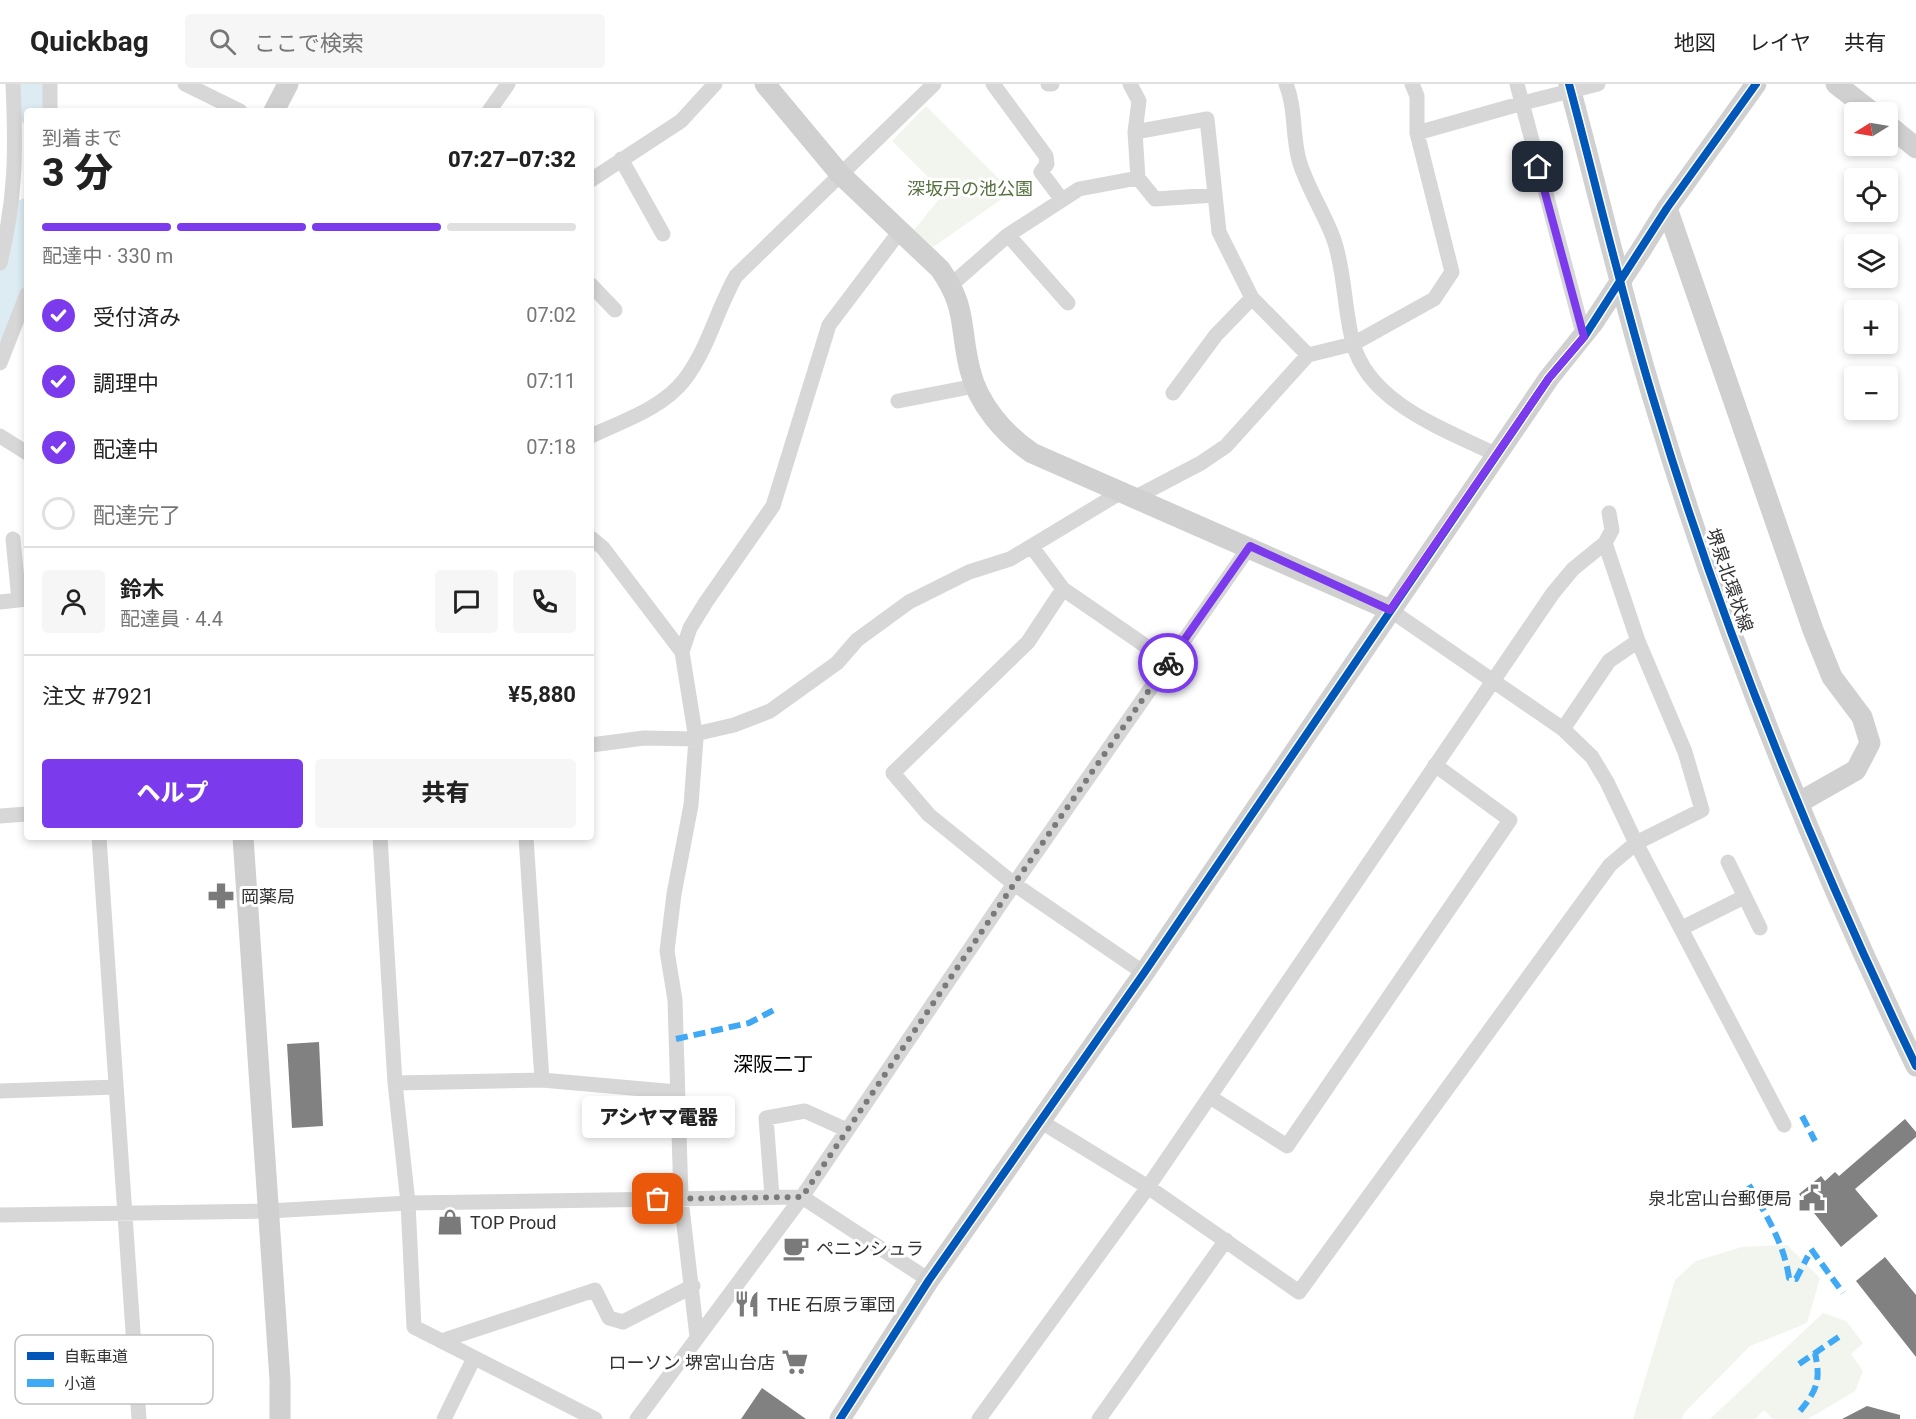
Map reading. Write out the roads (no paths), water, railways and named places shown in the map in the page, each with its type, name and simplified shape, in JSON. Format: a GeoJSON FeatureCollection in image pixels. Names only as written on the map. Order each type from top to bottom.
{"type":"FeatureCollection","features":[{"type":"Feature","properties":{"kind":"street"},"geometry":{"type":"LineString","coordinates":[[0,263],[10,220],[15,176],[8,144],[13,84]]}},
{"type":"Feature","properties":{"kind":"street"},"geometry":{"type":"LineString","coordinates":[[50,84],[50,108]]}},
{"type":"Feature","properties":{"kind":"street"},"geometry":{"type":"LineString","coordinates":[[185,84],[234,108]]}},
{"type":"Feature","properties":{"kind":"street"},"geometry":{"type":"LineString","coordinates":[[276,108],[288,84]]}},
{"type":"Feature","properties":{"kind":"street"},"geometry":{"type":"LineString","coordinates":[[491,108],[508,84]]}},
{"type":"Feature","properties":{"kind":"street"},"geometry":{"type":"LineString","coordinates":[[594,178],[681,121],[703,100],[715,84]]}},
{"type":"Feature","properties":{"kind":"street"},"geometry":{"type":"LineString","coordinates":[[594,435],[645,411],[671,394],[686,379],[713,328],[722,302],[736,276],[934,84]]}},
{"type":"Feature","properties":{"kind":"street"},"geometry":{"type":"LineString","coordinates":[[993,84],[1046,156],[1047,164],[1041,172],[1062,200]]}},
{"type":"Feature","properties":{"kind":"street"},"geometry":{"type":"LineString","coordinates":[[1130,84],[1139,101],[1135,132],[1138,178],[1155,199],[1215,195]]}},
{"type":"Feature","properties":{"kind":"street"},"geometry":{"type":"LineString","coordinates":[[1286,84],[1294,103],[1293,133],[1299,160],[1334,241],[1353,344],[1360,363],[1386,392],[1414,413],[1497,454]]}},
{"type":"Feature","properties":{"kind":"street"},"geometry":{"type":"LineString","coordinates":[[594,746],[644,738],[696,736],[770,711],[837,663],[857,640],[909,602],[941,584],[1010,559],[1129,494],[1201,463],[1226,446],[1308,355],[1353,344],[1434,299],[1452,272],[1417,133],[1416,96],[1412,84]]}},
{"type":"Feature","properties":{"kind":"street"},"geometry":{"type":"LineString","coordinates":[[1517,84],[1589,330]]}},
{"type":"Feature","properties":{"kind":"street","name":"堺泉北環状線"},"geometry":{"type":"LineString","coordinates":[[1569,84],[1655,408],[1722,607],[1829,878],[1916,1066]]}},
{"type":"Feature","properties":{"kind":"street"},"geometry":{"type":"LineString","coordinates":[[1417,133],[1598,84]]}},
{"type":"Feature","properties":{"kind":"street"},"geometry":{"type":"LineString","coordinates":[[840,1419],[928,1280],[1144,973],[1549,378],[1589,330],[1667,208],[1756,84]]}},
{"type":"Feature","properties":{"kind":"street"},"geometry":{"type":"LineString","coordinates":[[1836,84],[1859,102]]}},
{"type":"Feature","properties":{"kind":"street"},"geometry":{"type":"LineString","coordinates":[[770,86],[840,174],[940,269],[951,285],[962,312],[969,369],[979,396],[1017,443],[1032,453],[1250,546],[1390,610],[1563,729],[1592,757],[1784,1125]]}},
{"type":"Feature","properties":{"kind":"street"},"geometry":{"type":"LineString","coordinates":[[1135,132],[1207,119],[1220,232],[1252,298],[1308,355]]}},
{"type":"Feature","properties":{"kind":"street"},"geometry":{"type":"LineString","coordinates":[[1898,131],[1914,141]]}},
{"type":"Feature","properties":{"kind":"street"},"geometry":{"type":"LineString","coordinates":[[621,159],[663,234]]}},
{"type":"Feature","properties":{"kind":"street"},"geometry":{"type":"LineString","coordinates":[[951,285],[1008,235],[1079,189],[1138,178]]}},
{"type":"Feature","properties":{"kind":"street"},"geometry":{"type":"LineString","coordinates":[[1667,208],[1813,630],[1832,677],[1862,717],[1870,743],[1856,770],[1798,803]]}},
{"type":"Feature","properties":{"kind":"street"},"geometry":{"type":"LineString","coordinates":[[682,652],[690,628],[706,602],[773,506],[828,325],[900,231]]}},
{"type":"Feature","properties":{"kind":"street"},"geometry":{"type":"LineString","coordinates":[[1008,235],[1068,303]]}},
{"type":"Feature","properties":{"kind":"street"},"geometry":{"type":"LineString","coordinates":[[594,288],[615,310]]}},
{"type":"Feature","properties":{"kind":"street"},"geometry":{"type":"LineString","coordinates":[[1173,393],[1216,335],[1252,298]]}},
{"type":"Feature","properties":{"kind":"street"},"geometry":{"type":"LineString","coordinates":[[0,363],[24,302]]}},
{"type":"Feature","properties":{"kind":"street"},"geometry":{"type":"LineString","coordinates":[[898,401],[975,386]]}},
{"type":"Feature","properties":{"kind":"street"},"geometry":{"type":"LineString","coordinates":[[0,435],[24,451]]}},
{"type":"Feature","properties":{"kind":"street"},"geometry":{"type":"LineString","coordinates":[[979,1419],[1148,1187],[1553,593],[1572,569],[1605,543],[1611,530],[1609,513]]}},
{"type":"Feature","properties":{"kind":"street"},"geometry":{"type":"LineString","coordinates":[[0,602],[23,600],[13,539]]}},
{"type":"Feature","properties":{"kind":"street"},"geometry":{"type":"LineString","coordinates":[[594,540],[603,548],[682,652],[696,736],[691,805],[674,894],[667,951],[675,1000],[681,1199],[698,1338]]}},
{"type":"Feature","properties":{"kind":"street"},"geometry":{"type":"LineString","coordinates":[[1040,1121],[1148,1187],[1299,1292],[1610,865],[1636,843],[1702,810],[1685,752],[1638,641],[1605,543]]}},
{"type":"Feature","properties":{"kind":"street"},"geometry":{"type":"LineString","coordinates":[[637,1419],[802,1197],[1014,884],[1250,546]]}},
{"type":"Feature","properties":{"kind":"street"},"geometry":{"type":"LineString","coordinates":[[1032,547],[1063,589],[1169,662]]}},
{"type":"Feature","properties":{"kind":"street"},"geometry":{"type":"LineString","coordinates":[[1063,589],[1028,642],[893,773],[929,815],[1014,884],[1144,973]]}},
{"type":"Feature","properties":{"kind":"street"},"geometry":{"type":"LineString","coordinates":[[1563,729],[1609,661],[1638,641]]}},
{"type":"Feature","properties":{"kind":"street"},"geometry":{"type":"LineString","coordinates":[[1210,1097],[1287,1146],[1510,820],[1435,765]]}},
{"type":"Feature","properties":{"kind":"street"},"geometry":{"type":"LineString","coordinates":[[0,816],[24,814]]}},
{"type":"Feature","properties":{"kind":"street"},"geometry":{"type":"LineString","coordinates":[[99,840],[133,1335]]}},
{"type":"Feature","properties":{"kind":"street"},"geometry":{"type":"LineString","coordinates":[[243,840],[280,1380],[280,1419]]}},
{"type":"Feature","properties":{"kind":"street"},"geometry":{"type":"LineString","coordinates":[[380,840],[395,1083],[408,1203],[414,1327],[595,1419]]}},
{"type":"Feature","properties":{"kind":"street"},"geometry":{"type":"LineString","coordinates":[[526,840],[542,1080]]}},
{"type":"Feature","properties":{"kind":"street"},"geometry":{"type":"LineString","coordinates":[[1728,862],[1760,928]]}},
{"type":"Feature","properties":{"kind":"street"},"geometry":{"type":"LineString","coordinates":[[1682,928],[1744,897]]}},
{"type":"Feature","properties":{"kind":"street"},"geometry":{"type":"LineString","coordinates":[[395,1083],[542,1080],[677,1092]]}},
{"type":"Feature","properties":{"kind":"street"},"geometry":{"type":"LineString","coordinates":[[0,1084],[0,1091],[116,1087]]}},
{"type":"Feature","properties":{"kind":"street"},"geometry":{"type":"LineString","coordinates":[[772,1196],[765,1118],[805,1111],[847,1130]]}},
{"type":"Feature","properties":{"kind":"street"},"geometry":{"type":"LineString","coordinates":[[0,1215],[124,1215],[268,1211],[408,1203],[802,1197],[928,1280]]}},
{"type":"Feature","properties":{"kind":"street"},"geometry":{"type":"LineString","coordinates":[[1099,1419],[1226,1240]]}},
{"type":"Feature","properties":{"kind":"street"},"geometry":{"type":"LineString","coordinates":[[441,1341],[595,1290],[609,1318],[623,1323],[693,1286]]}},
{"type":"Feature","properties":{"kind":"street"},"geometry":{"type":"LineString","coordinates":[[444,1419],[474,1358]]}},
{"type":"Feature","properties":{"kind":"street"},"geometry":{"type":"LineString","coordinates":[[138,1404],[139,1419]]}},
{"type":"Feature","properties":{"kind":"waterway"},"geometry":{"type":"LineString","coordinates":[[32,84],[32,108]]}},
{"type":"Feature","properties":{"kind":"waterway"},"geometry":{"type":"LineString","coordinates":[[0,326],[24,237]]}},
{"type":"Feature","properties":{"kind":"place","name":"岡薬局"},"geometry":{"type":"Point","coordinates":[221,896]}},
{"type":"Feature","properties":{"kind":"place","name":"泉北宮山台郵便局"},"geometry":{"type":"Point","coordinates":[1812,1198]}},
{"type":"Feature","properties":{"kind":"place","name":"アシヤマ電器"},"geometry":{"type":"Point","coordinates":[658,1199]}},
{"type":"Feature","properties":{"kind":"place","name":"TOP Proud"},"geometry":{"type":"Point","coordinates":[450,1222]}},
{"type":"Feature","properties":{"kind":"place","name":"ペニンシュラ"},"geometry":{"type":"Point","coordinates":[796,1248]}},
{"type":"Feature","properties":{"kind":"place","name":"THE 石原ラ軍団"},"geometry":{"type":"Point","coordinates":[747,1304]}},
{"type":"Feature","properties":{"kind":"place","name":"ローソン 堺宮山台店"},"geometry":{"type":"Point","coordinates":[795,1362]}},
{"type":"Feature","properties":{"kind":"district","name":"深阪二丁"},"geometry":{"type":"Point","coordinates":[773,1064]}},
{"type":"Feature","properties":{"kind":"park label","name":"深坂丹の池公園"},"geometry":{"type":"Point","coordinates":[970,188]}}]}
